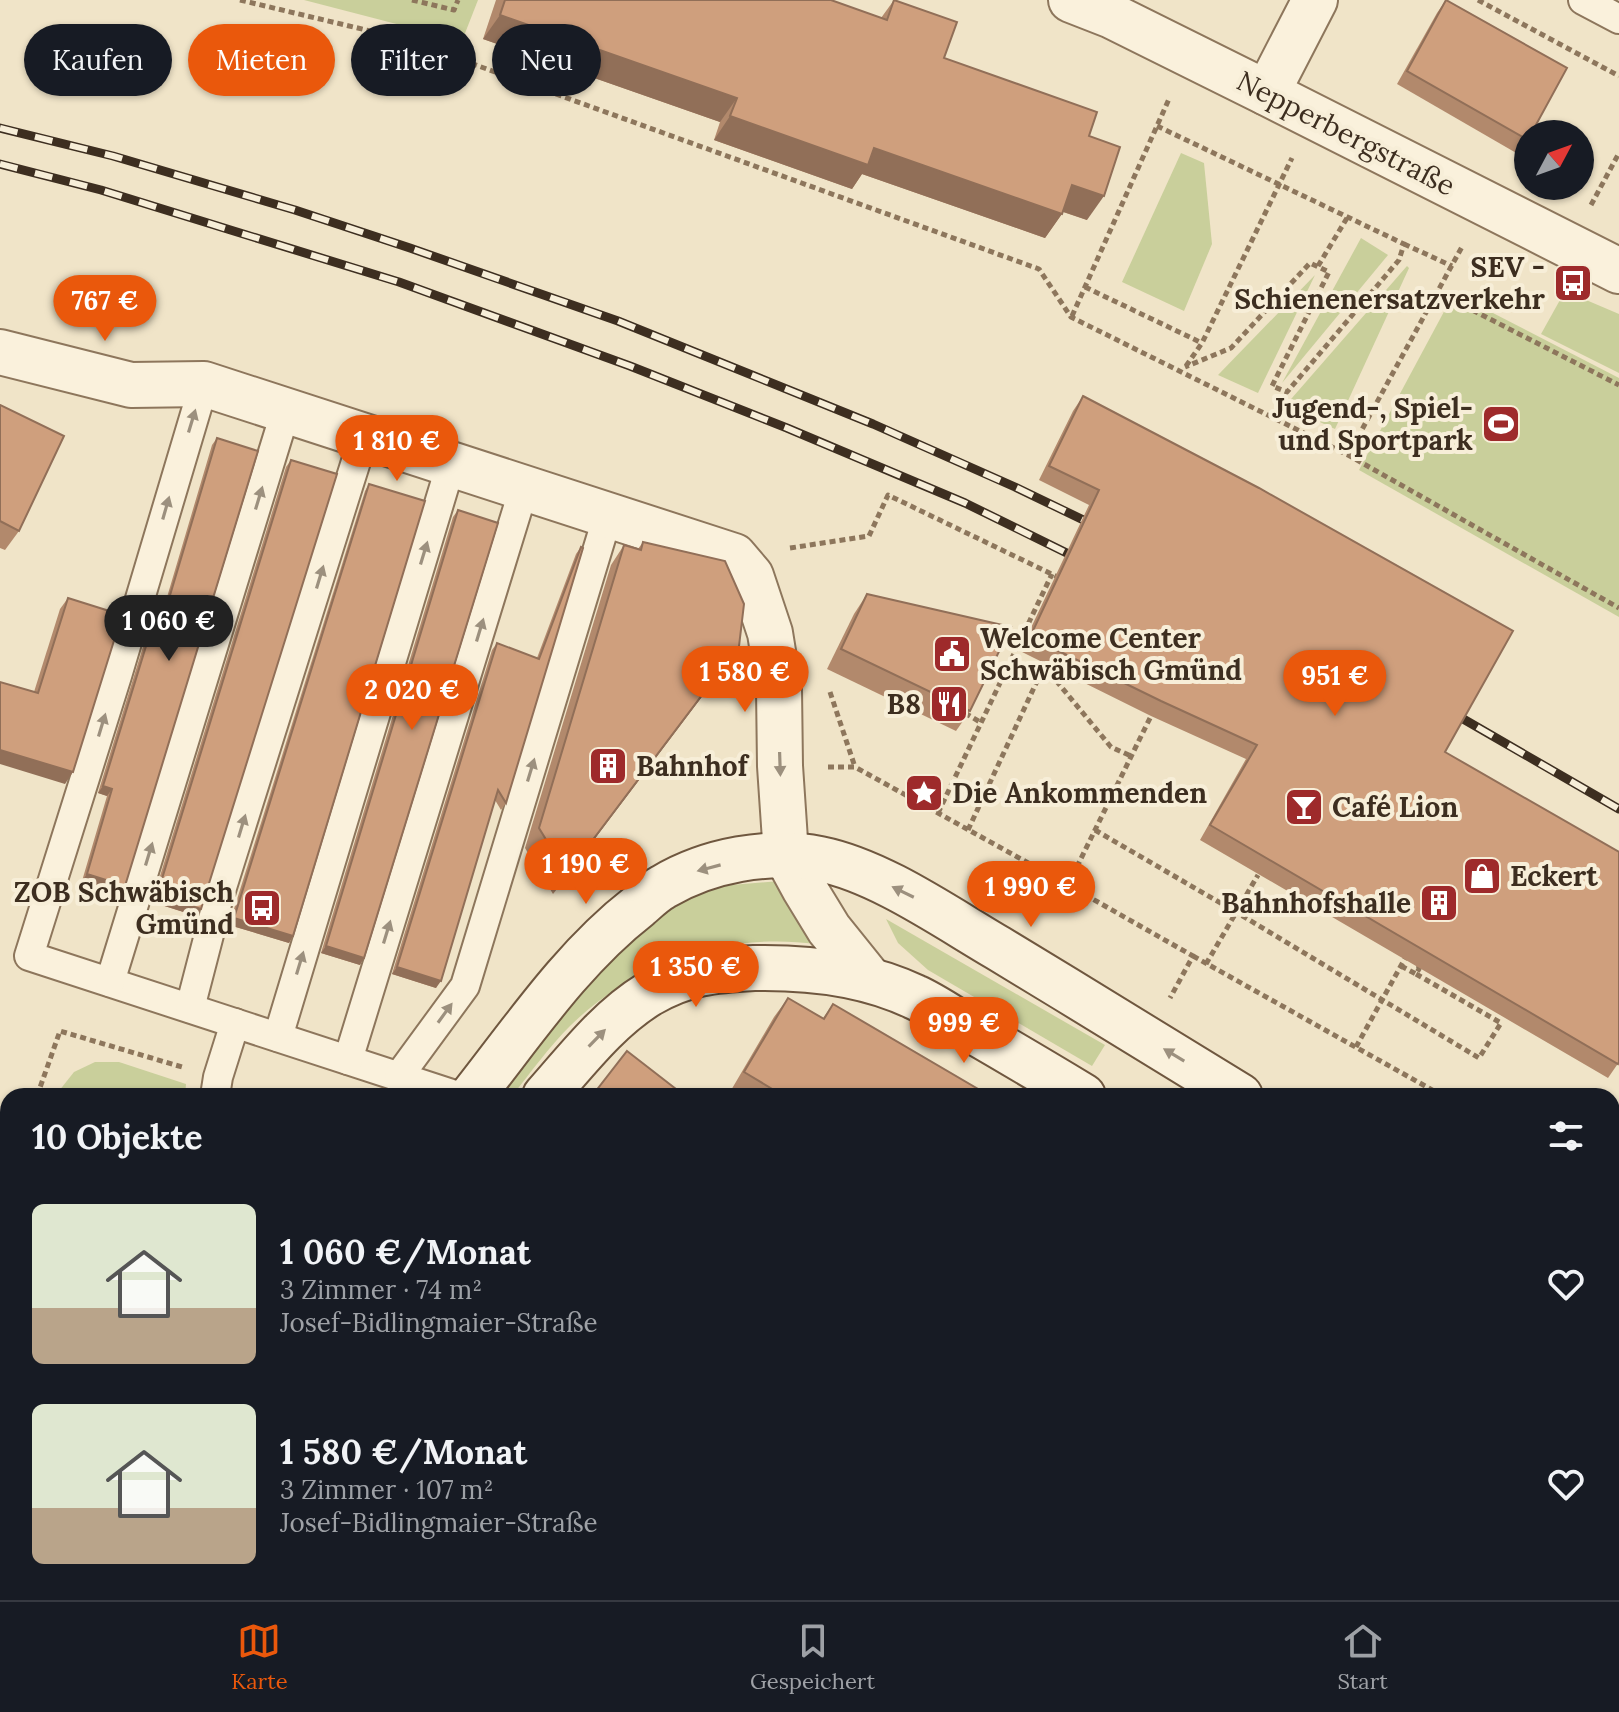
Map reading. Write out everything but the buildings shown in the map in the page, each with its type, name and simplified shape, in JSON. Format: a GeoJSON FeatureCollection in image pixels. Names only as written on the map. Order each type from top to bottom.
{"type":"FeatureCollection","features":[{"type":"Feature","properties":{"kind":"street","name":"Nepperbergstraße"},"geometry":{"type":"LineString","coordinates":[[1071,0],[1112,16],[1619,271]]}},
{"type":"Feature","properties":{"kind":"street"},"geometry":{"type":"LineString","coordinates":[[1267,93],[1315,0]]}},
{"type":"Feature","properties":{"kind":"street"},"geometry":{"type":"LineString","coordinates":[[0,352],[131,385],[204,384],[734,556],[751,576],[770,633],[779,689],[786,855],[829,929],[870,980]]}},
{"type":"Feature","properties":{"kind":"street"},"geometry":{"type":"LineString","coordinates":[[478,1088],[572,968],[618,922],[662,887],[700,869],[753,857],[786,855],[820,859],[849,867],[909,895],[1227,1088]]}},
{"type":"Feature","properties":{"kind":"street"},"geometry":{"type":"LineString","coordinates":[[552,1088],[627,1009],[650,994],[681,978],[716,970],[773,968],[820,969],[870,980],[915,997],[1069,1088]]}},
{"type":"Feature","properties":{"kind":"lane"},"geometry":{"type":"LineString","coordinates":[[1583,0],[1619,19]]}},
{"type":"Feature","properties":{"kind":"lane"},"geometry":{"type":"LineString","coordinates":[[204,384],[113,690],[29,956],[434,1088]]}},
{"type":"Feature","properties":{"kind":"lane"},"geometry":{"type":"LineString","coordinates":[[110,982],[286,410]]}},
{"type":"Feature","properties":{"kind":"lane"},"geometry":{"type":"LineString","coordinates":[[190,1008],[218,900],[364,436]]}},
{"type":"Feature","properties":{"kind":"lane"},"geometry":{"type":"LineString","coordinates":[[278,1037],[451,464]]}},
{"type":"Feature","properties":{"kind":"lane"},"geometry":{"type":"LineString","coordinates":[[348,1060],[524,488]]}},
{"type":"Feature","properties":{"kind":"lane"},"geometry":{"type":"LineString","coordinates":[[399,1076],[465,986],[608,515]]}},
{"type":"Feature","properties":{"kind":"lane"},"geometry":{"type":"LineString","coordinates":[[217,1087],[235,1023]]}},
{"type":"Feature","properties":{"kind":"path"},"geometry":{"type":"LineString","coordinates":[[240,0],[404,39],[1039,269],[1071,317],[1348,455],[1619,608]]}},
{"type":"Feature","properties":{"kind":"path"},"geometry":{"type":"LineString","coordinates":[[412,0],[454,10],[458,0]]}},
{"type":"Feature","properties":{"kind":"path"},"geometry":{"type":"LineString","coordinates":[[1478,0],[1619,76]]}},
{"type":"Feature","properties":{"kind":"path"},"geometry":{"type":"LineString","coordinates":[[1071,317],[1190,55]]}},
{"type":"Feature","properties":{"kind":"path"},"geometry":{"type":"LineString","coordinates":[[1157,126],[1452,266]]}},
{"type":"Feature","properties":{"kind":"path"},"geometry":{"type":"LineString","coordinates":[[1274,195],[1202,343],[1185,367],[1231,348],[1310,263],[1329,272],[1272,386],[1287,392],[1399,260],[1404,244]]}},
{"type":"Feature","properties":{"kind":"path"},"geometry":{"type":"LineString","coordinates":[[1318,266],[1347,218]]}},
{"type":"Feature","properties":{"kind":"path"},"geometry":{"type":"LineString","coordinates":[[1348,455],[1441,282]]}},
{"type":"Feature","properties":{"kind":"path"},"geometry":{"type":"LineString","coordinates":[[1085,287],[1202,343]]}},
{"type":"Feature","properties":{"kind":"path"},"geometry":{"type":"LineString","coordinates":[[1437,292],[1619,385]]}},
{"type":"Feature","properties":{"kind":"path"},"geometry":{"type":"LineString","coordinates":[[846,540],[869,536],[888,495],[1065,580]]}},
{"type":"Feature","properties":{"kind":"path"},"geometry":{"type":"LineString","coordinates":[[938,813],[1052,574]]}},
{"type":"Feature","properties":{"kind":"path"},"geometry":{"type":"LineString","coordinates":[[968,830],[1044,666],[1111,747],[1131,756]]}},
{"type":"Feature","properties":{"kind":"path"},"geometry":{"type":"LineString","coordinates":[[965,713],[980,722]]}},
{"type":"Feature","properties":{"kind":"path"},"geometry":{"type":"LineString","coordinates":[[1068,885],[1151,716]]}},
{"type":"Feature","properties":{"kind":"path"},"geometry":{"type":"LineString","coordinates":[[780,766],[855,767],[1429,1088]]}},
{"type":"Feature","properties":{"kind":"path"},"geometry":{"type":"LineString","coordinates":[[1095,830],[1479,1058],[1501,1023],[1401,966]]}},
{"type":"Feature","properties":{"kind":"path"},"geometry":{"type":"LineString","coordinates":[[1206,964],[1258,875]]}},
{"type":"Feature","properties":{"kind":"path"},"geometry":{"type":"LineString","coordinates":[[1356,1047],[1413,944],[1419,969],[1416,974]]}},
{"type":"Feature","properties":{"kind":"path"},"geometry":{"type":"LineString","coordinates":[[1147,1039],[1193,956]]}},
{"type":"Feature","properties":{"kind":"path"},"geometry":{"type":"LineString","coordinates":[[40,1088],[60,1031],[217,1087]]}},
{"type":"Feature","properties":{"kind":"green space"},"geometry":{"type":"Polygon","coordinates":[[[304,0],[478,0],[469,24],[396,24],[304,0]]]}},
{"type":"Feature","properties":{"kind":"green space"},"geometry":{"type":"Polygon","coordinates":[[[1181,153],[1204,163],[1212,244],[1184,311],[1122,282],[1181,153]]]}},
{"type":"Feature","properties":{"kind":"green space"},"geometry":{"type":"Polygon","coordinates":[[[1361,238],[1388,255],[1282,383],[1361,238]]]}},
{"type":"Feature","properties":{"kind":"green space"},"geometry":{"type":"Polygon","coordinates":[[[1407,266],[1409,268],[1335,429],[1285,406],[1407,266]]]}},
{"type":"Feature","properties":{"kind":"green space"},"geometry":{"type":"Polygon","coordinates":[[[1315,275],[1258,393],[1218,375],[1315,275]]]}},
{"type":"Feature","properties":{"kind":"green space"},"geometry":{"type":"Polygon","coordinates":[[[1565,291],[1619,314],[1619,373],[1541,334],[1565,291]]]}},
{"type":"Feature","properties":{"kind":"green space","name":"Jugend-, Spiel- und Sportpark"},"geometry":{"type":"Polygon","coordinates":[[[1454,293],[1619,378],[1619,617],[1359,470],[1454,293]]]}},
{"type":"Feature","properties":{"kind":"green space"},"geometry":{"type":"Polygon","coordinates":[[[780,881],[816,944],[783,941],[716,948],[684,956],[653,969],[623,984],[570,1026],[518,1088],[501,1088],[577,990],[649,916],[702,891],[780,881]]]}},
{"type":"Feature","properties":{"kind":"green space"},"geometry":{"type":"Polygon","coordinates":[[[886,919],[1105,1045],[1092,1066],[928,970],[898,943],[886,919]]]}},
{"type":"Feature","properties":{"kind":"green space"},"geometry":{"type":"Polygon","coordinates":[[[95,1062],[119,1062],[186,1084],[186,1088],[61,1088],[74,1072],[95,1062]]]}},
{"type":"Feature","properties":{"kind":"railway"},"geometry":{"type":"LineString","coordinates":[[0,128],[113,156],[295,210],[618,321],[873,424],[1102,529]]}},
{"type":"Feature","properties":{"kind":"railway"},"geometry":{"type":"LineString","coordinates":[[0,164],[101,190],[399,282],[630,366],[965,503],[1087,563]]}},
{"type":"Feature","properties":{"kind":"railway"},"geometry":{"type":"LineString","coordinates":[[1446,709],[1619,809]]}},
{"type":"Feature","properties":{"kind":"place","name":"SEV - Schienenersatzverkehr"},"geometry":{"type":"Point","coordinates":[1573,283]}},
{"type":"Feature","properties":{"kind":"place","name":"Jugend-, Spiel- und Sportpark"},"geometry":{"type":"Point","coordinates":[1501,424]}},
{"type":"Feature","properties":{"kind":"place","name":"Welcome Center Schwäbisch Gmünd"},"geometry":{"type":"Point","coordinates":[952,654]}},
{"type":"Feature","properties":{"kind":"place","name":"B8"},"geometry":{"type":"Point","coordinates":[949,704]}},
{"type":"Feature","properties":{"kind":"place","name":"Bahnhof"},"geometry":{"type":"Point","coordinates":[608,766]}},
{"type":"Feature","properties":{"kind":"place","name":"Die Ankommenden"},"geometry":{"type":"Point","coordinates":[924,793]}},
{"type":"Feature","properties":{"kind":"place","name":"Café Lion"},"geometry":{"type":"Point","coordinates":[1304,807]}},
{"type":"Feature","properties":{"kind":"place","name":"Eckert"},"geometry":{"type":"Point","coordinates":[1482,876]}},
{"type":"Feature","properties":{"kind":"place","name":"Bahnhofshalle"},"geometry":{"type":"Point","coordinates":[1439,903]}},
{"type":"Feature","properties":{"kind":"place","name":"ZOB Schwäbisch Gmünd"},"geometry":{"type":"Point","coordinates":[262,908]}}]}
